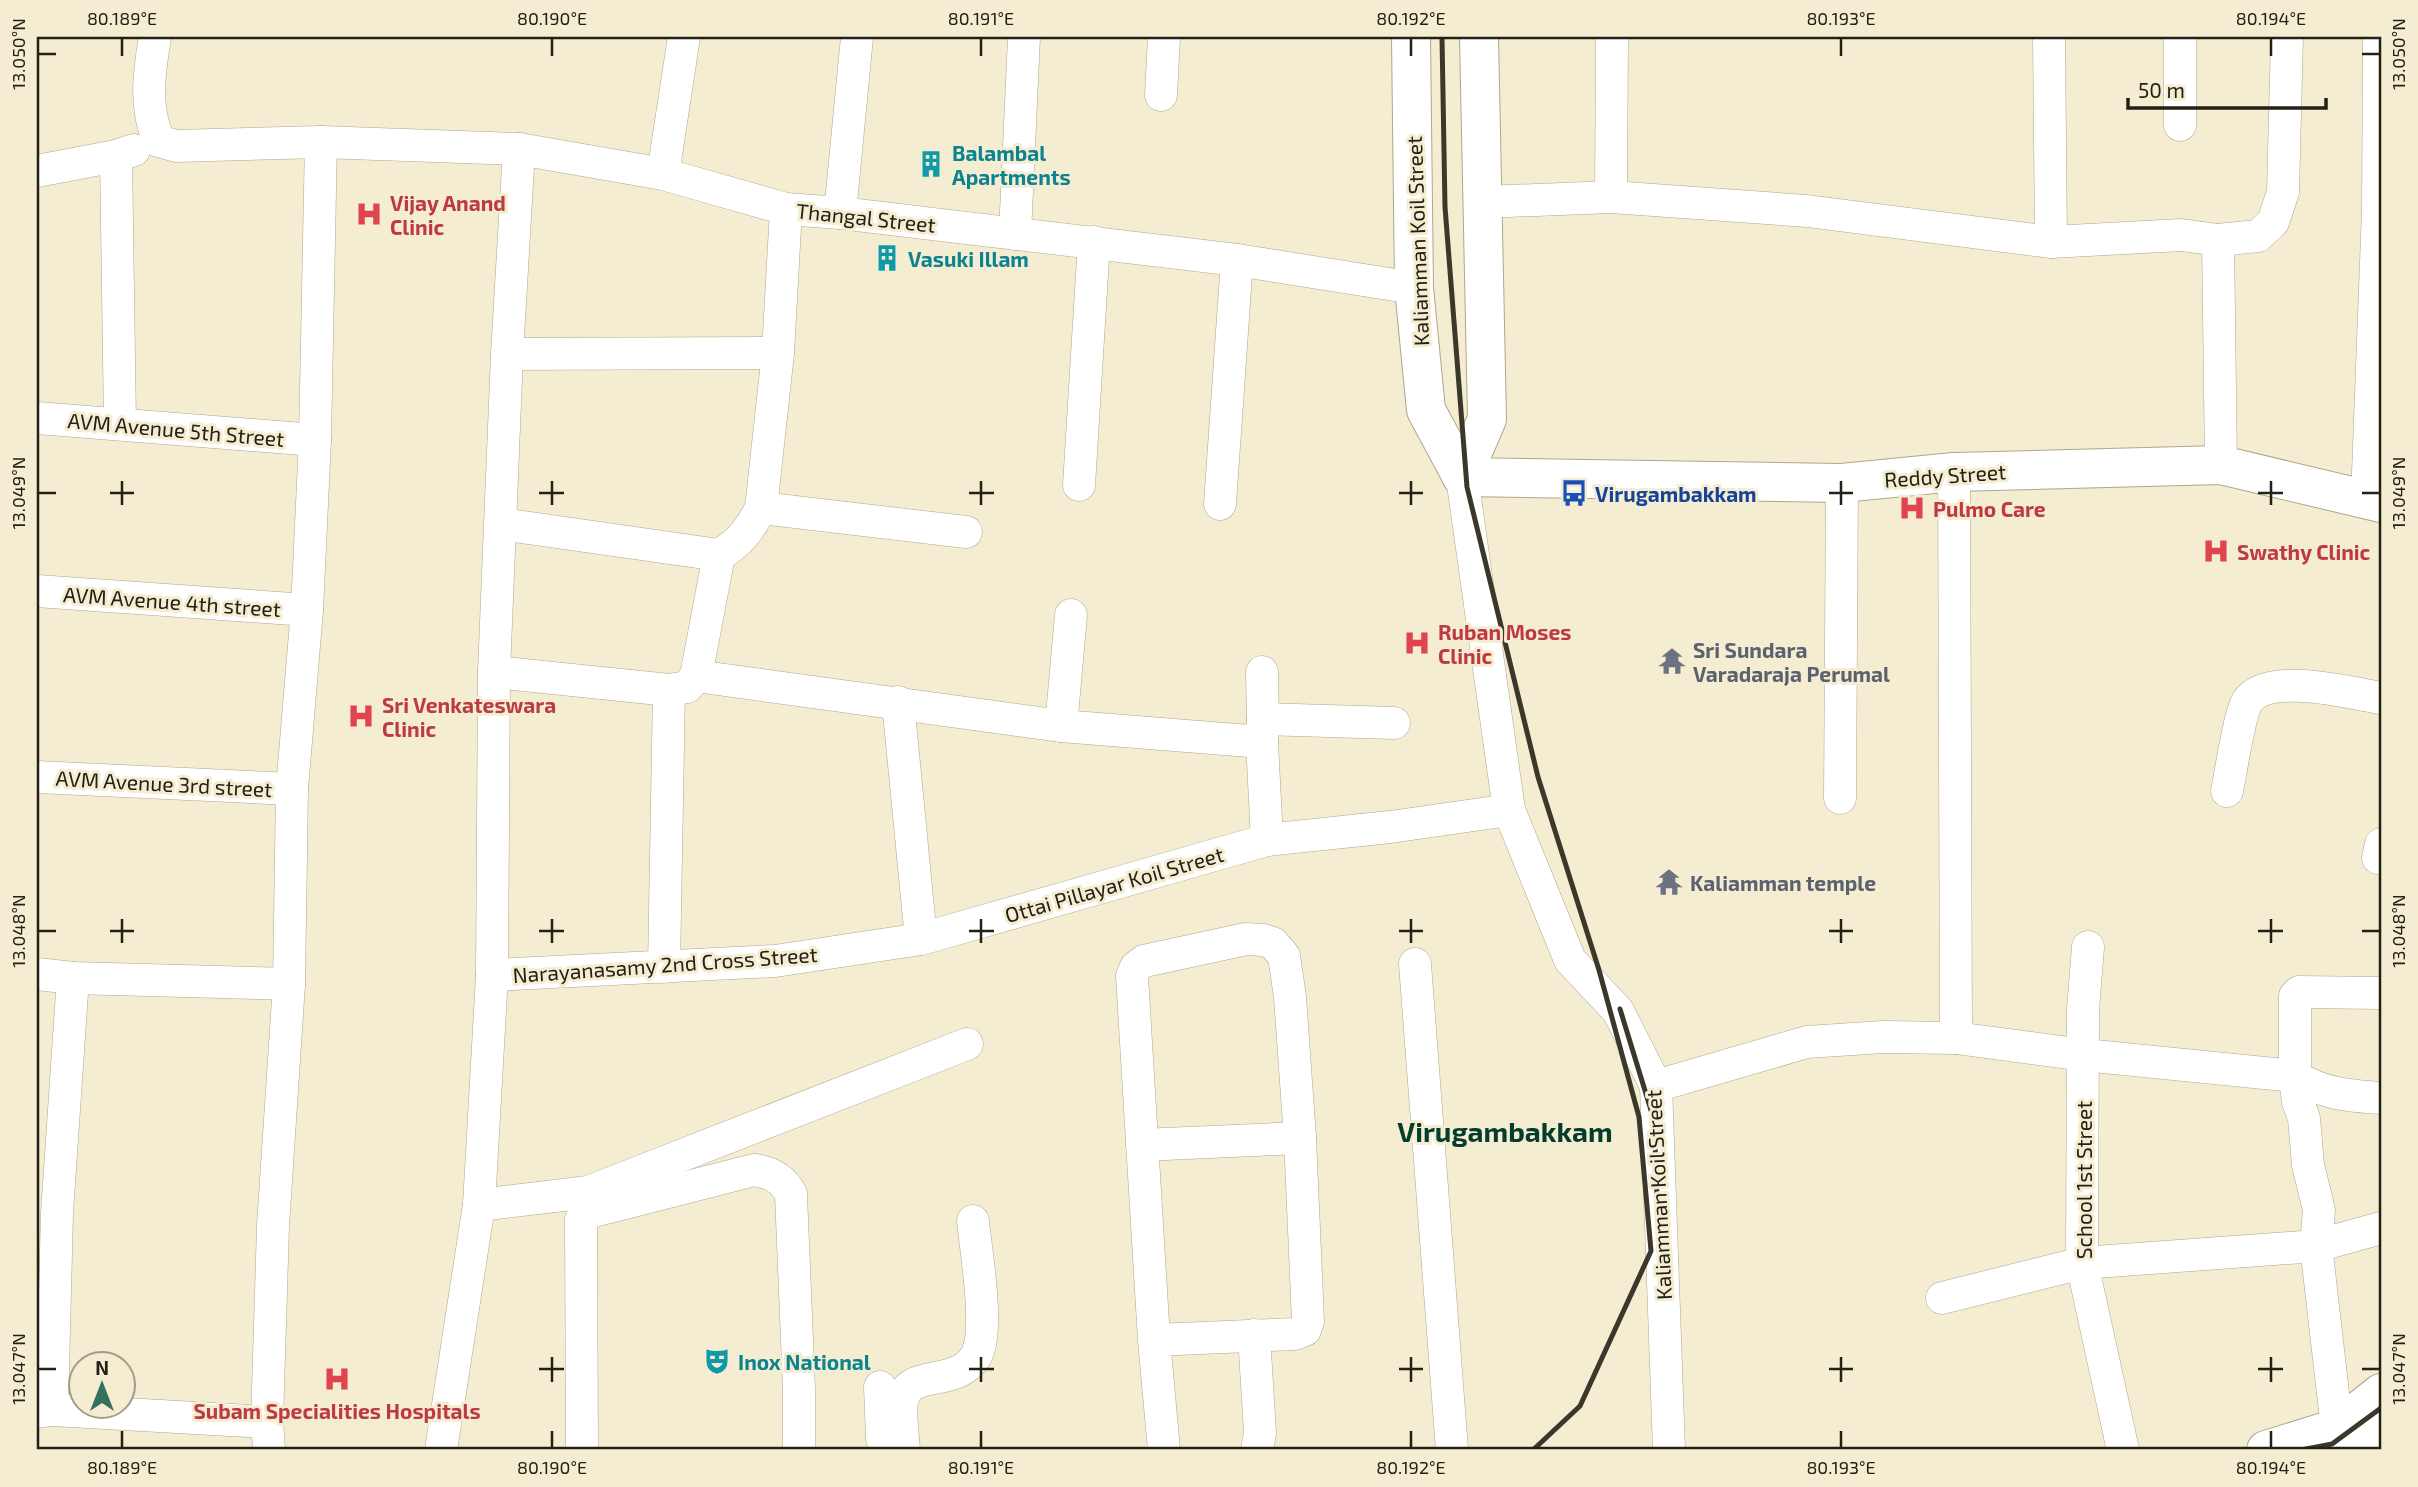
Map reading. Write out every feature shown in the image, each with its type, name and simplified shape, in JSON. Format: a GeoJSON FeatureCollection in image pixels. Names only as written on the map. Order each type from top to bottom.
{"type":"FeatureCollection","features":[{"type":"Feature","properties":{"kind":"main road","name":"Kaliamman Koil Street"},"geometry":{"type":"LineString","coordinates":[[1411,37],[1414,288],[1426,410],[1462,477]]}},
{"type":"Feature","properties":{"kind":"main road"},"geometry":{"type":"LineString","coordinates":[[1462,477],[1487,419],[1479,37]]}},
{"type":"Feature","properties":{"kind":"main road","name":"Reddy Street"},"geometry":{"type":"LineString","coordinates":[[1462,477],[1842,483],[1954,472],[2221,465],[2374,501]]}},
{"type":"Feature","properties":{"kind":"main road"},"geometry":{"type":"LineString","coordinates":[[2346,1439],[2381,1393]]}},
{"type":"Feature","properties":{"kind":"main road"},"geometry":{"type":"LineString","coordinates":[[2266,1450],[2381,1435]]}},
{"type":"Feature","properties":{"kind":"street"},"geometry":{"type":"LineString","coordinates":[[37,171],[116,156],[159,141],[149,111],[149,78],[155,37]]}},
{"type":"Feature","properties":{"kind":"street"},"geometry":{"type":"LineString","coordinates":[[663,174],[684,37]]}},
{"type":"Feature","properties":{"kind":"street"},"geometry":{"type":"LineString","coordinates":[[840,213],[857,37]]}},
{"type":"Feature","properties":{"kind":"street"},"geometry":{"type":"LineString","coordinates":[[1015,234],[1024,37]]}},
{"type":"Feature","properties":{"kind":"street"},"geometry":{"type":"LineString","coordinates":[[1161,95],[1164,37]]}},
{"type":"Feature","properties":{"kind":"street"},"geometry":{"type":"LineString","coordinates":[[1611,197],[1612,37]]}},
{"type":"Feature","properties":{"kind":"street"},"geometry":{"type":"LineString","coordinates":[[2049,37],[2051,242]]}},
{"type":"Feature","properties":{"kind":"street"},"geometry":{"type":"LineString","coordinates":[[2180,37],[2180,125]]}},
{"type":"Feature","properties":{"kind":"street"},"geometry":{"type":"LineString","coordinates":[[1484,202],[1611,197],[1807,211],[2051,242],[2181,235],[2218,240],[2258,236],[2273,222],[2283,192],[2287,37]]}},
{"type":"Feature","properties":{"kind":"street"},"geometry":{"type":"LineString","coordinates":[[2374,501],[2379,37]]}},
{"type":"Feature","properties":{"kind":"street","name":"Thangal Street"},"geometry":{"type":"LineString","coordinates":[[159,141],[176,146],[321,142],[519,149],[663,174],[786,209],[1094,242],[1237,260],[1414,288]]}},
{"type":"Feature","properties":{"kind":"street"},"geometry":{"type":"LineString","coordinates":[[73,978],[47,1212],[45,1411],[268,1436],[273,1226],[289,984],[292,789],[307,610],[315,440],[321,142]]}},
{"type":"Feature","properties":{"kind":"street"},"geometry":{"type":"LineString","coordinates":[[441,1450],[480,1205],[492,975],[494,673],[507,354],[519,149]]}},
{"type":"Feature","properties":{"kind":"street"},"geometry":{"type":"LineString","coordinates":[[116,156],[120,424]]}},
{"type":"Feature","properties":{"kind":"street"},"geometry":{"type":"LineString","coordinates":[[501,524],[719,555],[736,545],[749,530],[761,508],[778,353],[786,209]]}},
{"type":"Feature","properties":{"kind":"street"},"geometry":{"type":"LineString","coordinates":[[2218,240],[2221,465]]}},
{"type":"Feature","properties":{"kind":"street"},"geometry":{"type":"LineString","coordinates":[[1079,485],[1094,242]]}},
{"type":"Feature","properties":{"kind":"street"},"geometry":{"type":"LineString","coordinates":[[1220,504],[1237,260]]}},
{"type":"Feature","properties":{"kind":"street"},"geometry":{"type":"LineString","coordinates":[[507,354],[778,353]]}},
{"type":"Feature","properties":{"kind":"street","name":"AVM Avenue 5th Street"},"geometry":{"type":"LineString","coordinates":[[37,418],[315,440]]}},
{"type":"Feature","properties":{"kind":"street"},"geometry":{"type":"LineString","coordinates":[[1954,472],[1956,1038]]}},
{"type":"Feature","properties":{"kind":"street","name":"Kaliamman Koil Street"},"geometry":{"type":"LineString","coordinates":[[1462,477],[1509,810],[1570,960],[1618,1011],[1656,1086],[1668,1450]]}},
{"type":"Feature","properties":{"kind":"street"},"geometry":{"type":"LineString","coordinates":[[1840,798],[1842,483]]}},
{"type":"Feature","properties":{"kind":"street"},"geometry":{"type":"LineString","coordinates":[[761,508],[966,532]]}},
{"type":"Feature","properties":{"kind":"street"},"geometry":{"type":"LineString","coordinates":[[494,673],[668,690],[687,687],[696,676],[719,555]]}},
{"type":"Feature","properties":{"kind":"street","name":"AVM Avenue 4th street"},"geometry":{"type":"LineString","coordinates":[[37,591],[307,610]]}},
{"type":"Feature","properties":{"kind":"street"},"geometry":{"type":"LineString","coordinates":[[1061,726],[1071,615]]}},
{"type":"Feature","properties":{"kind":"street"},"geometry":{"type":"LineString","coordinates":[[1262,672],[1267,840]]}},
{"type":"Feature","properties":{"kind":"street"},"geometry":{"type":"LineString","coordinates":[[696,676],[1061,726],[1262,730],[1394,723]]}},
{"type":"Feature","properties":{"kind":"street"},"geometry":{"type":"LineString","coordinates":[[2227,791],[2245,705],[2253,694],[2268,687],[2301,686],[2381,698]]}},
{"type":"Feature","properties":{"kind":"street"},"geometry":{"type":"LineString","coordinates":[[664,967],[668,690]]}},
{"type":"Feature","properties":{"kind":"street"},"geometry":{"type":"LineString","coordinates":[[898,702],[921,939]]}},
{"type":"Feature","properties":{"kind":"street","name":"AVM Avenue 3rd street"},"geometry":{"type":"LineString","coordinates":[[37,777],[292,789]]}},
{"type":"Feature","properties":{"kind":"street","name":"Ottai Pillayar Koil Street"},"geometry":{"type":"LineString","coordinates":[[921,939],[1267,840],[1509,810]]}},
{"type":"Feature","properties":{"kind":"street","name":"Narayanasamy 2nd Cross Street"},"geometry":{"type":"LineString","coordinates":[[492,975],[775,961],[921,939]]}},
{"type":"Feature","properties":{"kind":"street"},"geometry":{"type":"LineString","coordinates":[[1154,1340],[1295,1334],[1305,1331],[1308,1321],[1300,1138],[1290,997],[1284,956],[1273,943],[1263,940],[1246,939],[1144,961],[1136,967],[1131,986],[1154,1340],[1164,1450]]}},
{"type":"Feature","properties":{"kind":"street","name":"School 1st Street"},"geometry":{"type":"LineString","coordinates":[[2088,947],[2083,1010],[2082,1263],[2123,1450]]}},
{"type":"Feature","properties":{"kind":"street"},"geometry":{"type":"LineString","coordinates":[[1415,964],[1452,1450]]}},
{"type":"Feature","properties":{"kind":"street"},"geometry":{"type":"LineString","coordinates":[[37,974],[73,978],[289,984]]}},
{"type":"Feature","properties":{"kind":"street"},"geometry":{"type":"LineString","coordinates":[[2346,1439],[2316,1246],[2319,1210],[2308,1165],[2304,1118],[2298,1102],[2295,1076],[2295,996],[2297,993],[2381,993]]}},
{"type":"Feature","properties":{"kind":"street"},"geometry":{"type":"LineString","coordinates":[[1656,1086],[1807,1042],[1883,1037],[1956,1038],[2084,1055],[2295,1076],[2309,1085],[2338,1095],[2381,1098]]}},
{"type":"Feature","properties":{"kind":"street"},"geometry":{"type":"LineString","coordinates":[[480,1205],[588,1192],[967,1044]]}},
{"type":"Feature","properties":{"kind":"street"},"geometry":{"type":"LineString","coordinates":[[1142,1145],[1300,1138]]}},
{"type":"Feature","properties":{"kind":"street"},"geometry":{"type":"LineString","coordinates":[[582,1450],[581,1220],[590,1212],[754,1170],[767,1171],[778,1178],[786,1184],[791,1194],[799,1450]]}},
{"type":"Feature","properties":{"kind":"street"},"geometry":{"type":"LineString","coordinates":[[904,1450],[902,1400],[908,1387],[920,1380],[945,1378],[965,1369],[976,1355],[983,1334],[973,1221]]}},
{"type":"Feature","properties":{"kind":"street"},"geometry":{"type":"LineString","coordinates":[[1942,1298],[2082,1263],[2316,1246],[2381,1228]]}},
{"type":"Feature","properties":{"kind":"street"},"geometry":{"type":"LineString","coordinates":[[1254,1335],[1260,1433],[1257,1450]]}},
{"type":"Feature","properties":{"kind":"street"},"geometry":{"type":"LineString","coordinates":[[880,1387],[882,1450]]}},
{"type":"Feature","properties":{"kind":"railway"},"geometry":{"type":"LineString","coordinates":[[1442,37],[1445,207],[1467,487],[1538,777],[1599,970],[1639,1117],[1651,1251],[1580,1406],[1533,1450]]}},
{"type":"Feature","properties":{"kind":"railway"},"geometry":{"type":"LineString","coordinates":[[1620,1009],[1654,1120],[1658,1221]]}},
{"type":"Feature","properties":{"kind":"railway"},"geometry":{"type":"LineString","coordinates":[[2301,1450],[2332,1444],[2381,1408]]}},
{"type":"Feature","properties":{"kind":"place","name":"Balambal Apartments"},"geometry":{"type":"Point","coordinates":[931,164]}},
{"type":"Feature","properties":{"kind":"place","name":"Vijay Anand Clinic"},"geometry":{"type":"Point","coordinates":[369,214]}},
{"type":"Feature","properties":{"kind":"place","name":"Vasuki Illam"},"geometry":{"type":"Point","coordinates":[887,258]}},
{"type":"Feature","properties":{"kind":"place","name":"Virugambakkam"},"geometry":{"type":"Point","coordinates":[1574,493]}},
{"type":"Feature","properties":{"kind":"place","name":"Pulmo Care"},"geometry":{"type":"Point","coordinates":[1912,508]}},
{"type":"Feature","properties":{"kind":"place","name":"Swathy Clinic"},"geometry":{"type":"Point","coordinates":[2216,551]}},
{"type":"Feature","properties":{"kind":"place","name":"Ruban Moses Clinic"},"geometry":{"type":"Point","coordinates":[1417,643]}},
{"type":"Feature","properties":{"kind":"place","name":"Sri Sundara Varadaraja Perumal"},"geometry":{"type":"Point","coordinates":[1672,661]}},
{"type":"Feature","properties":{"kind":"place","name":"Sri Venkateswara Clinic"},"geometry":{"type":"Point","coordinates":[361,716]}},
{"type":"Feature","properties":{"kind":"place","name":"Kaliamman temple"},"geometry":{"type":"Point","coordinates":[1669,882]}},
{"type":"Feature","properties":{"kind":"place","name":"Inox National"},"geometry":{"type":"Point","coordinates":[717,1361]}},
{"type":"Feature","properties":{"kind":"place","name":"Subam Specialities Hospitals"},"geometry":{"type":"Point","coordinates":[337,1379]}},
{"type":"Feature","properties":{"kind":"district","name":"Virugambakkam"},"geometry":{"type":"Point","coordinates":[1505,1131]}}]}
